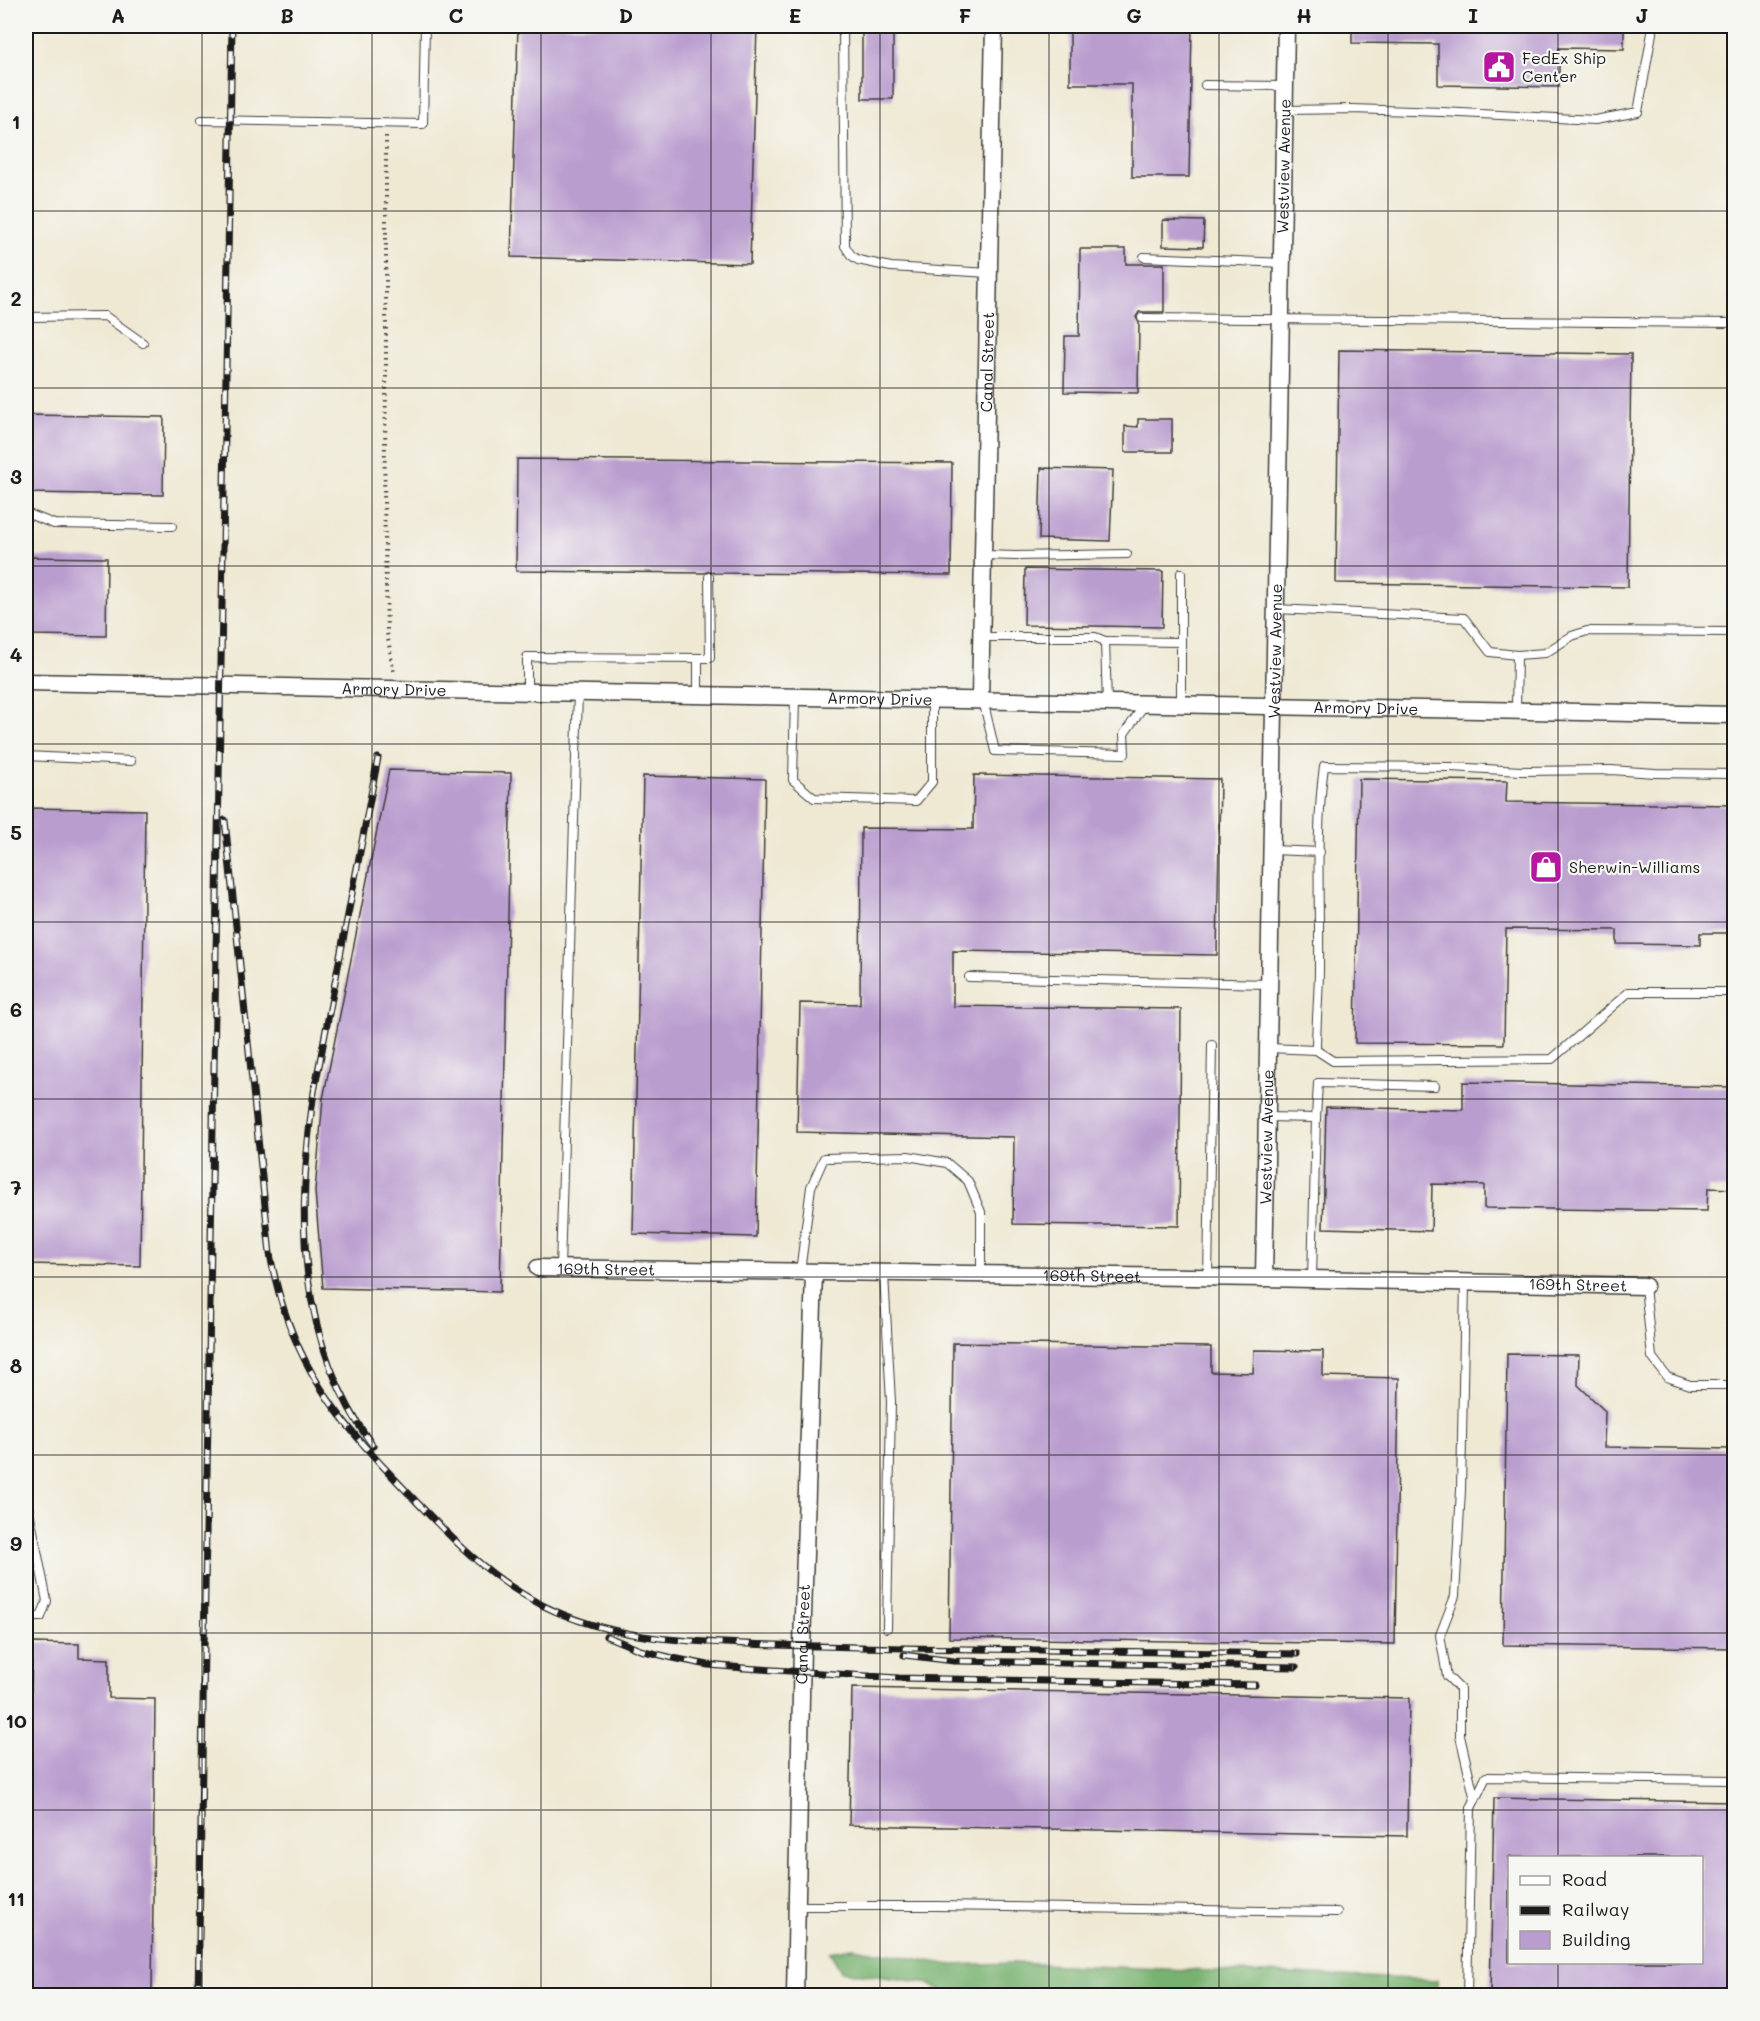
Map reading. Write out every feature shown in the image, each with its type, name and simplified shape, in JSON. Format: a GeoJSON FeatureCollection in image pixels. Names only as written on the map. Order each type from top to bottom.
{"type":"FeatureCollection","features":[{"type":"Feature","properties":{"kind":"street","name":"Canal Street"},"geometry":{"type":"LineString","coordinates":[[981,700],[994,26]]}},
{"type":"Feature","properties":{"kind":"street","name":"Westview Avenue"},"geometry":{"type":"LineString","coordinates":[[1264,1278],[1286,26]]}},
{"type":"Feature","properties":{"kind":"street","name":"Armory Drive"},"geometry":{"type":"LineString","coordinates":[[26,682],[1734,715]]}},
{"type":"Feature","properties":{"kind":"street","name":"169th Street"},"geometry":{"type":"LineString","coordinates":[[538,1268],[1264,1278],[1645,1286]]}},
{"type":"Feature","properties":{"kind":"street","name":"Canal Street"},"geometry":{"type":"LineString","coordinates":[[795,1995],[807,1273]]}},
{"type":"Feature","properties":{"kind":"lane"},"geometry":{"type":"LineString","coordinates":[[202,120],[423,124],[425,26]]}},
{"type":"Feature","properties":{"kind":"lane"},"geometry":{"type":"LineString","coordinates":[[843,26],[845,246],[847,251],[858,260],[891,267],[990,273]]}},
{"type":"Feature","properties":{"kind":"lane"},"geometry":{"type":"LineString","coordinates":[[1285,110],[1352,109],[1594,120],[1638,112],[1652,26]]}},
{"type":"Feature","properties":{"kind":"lane"},"geometry":{"type":"LineString","coordinates":[[1205,85],[1285,86]]}},
{"type":"Feature","properties":{"kind":"lane"},"geometry":{"type":"LineString","coordinates":[[1144,258],[1282,263]]}},
{"type":"Feature","properties":{"kind":"lane"},"geometry":{"type":"LineString","coordinates":[[26,317],[105,316],[143,343]]}},
{"type":"Feature","properties":{"kind":"lane"},"geometry":{"type":"LineString","coordinates":[[1142,318],[1734,323]]}},
{"type":"Feature","properties":{"kind":"lane"},"geometry":{"type":"LineString","coordinates":[[26,513],[54,524],[172,526]]}},
{"type":"Feature","properties":{"kind":"lane"},"geometry":{"type":"LineString","coordinates":[[983,555],[1127,554]]}},
{"type":"Feature","properties":{"kind":"lane"},"geometry":{"type":"LineString","coordinates":[[1181,573],[1181,704]]}},
{"type":"Feature","properties":{"kind":"lane"},"geometry":{"type":"LineString","coordinates":[[527,692],[527,657],[710,658],[708,577]]}},
{"type":"Feature","properties":{"kind":"lane"},"geometry":{"type":"LineString","coordinates":[[1276,609],[1464,618],[1490,652],[1517,655],[1545,653],[1572,636],[1587,631],[1734,632]]}},
{"type":"Feature","properties":{"kind":"lane"},"geometry":{"type":"LineString","coordinates":[[981,637],[1095,637],[1105,641],[1181,642]]}},
{"type":"Feature","properties":{"kind":"lane"},"geometry":{"type":"LineString","coordinates":[[1105,641],[1107,703]]}},
{"type":"Feature","properties":{"kind":"lane"},"geometry":{"type":"LineString","coordinates":[[1516,710],[1517,655]]}},
{"type":"Feature","properties":{"kind":"lane"},"geometry":{"type":"LineString","coordinates":[[698,659],[698,695]]}},
{"type":"Feature","properties":{"kind":"lane"},"geometry":{"type":"LineString","coordinates":[[560,1268],[578,693]]}},
{"type":"Feature","properties":{"kind":"lane"},"geometry":{"type":"LineString","coordinates":[[795,697],[794,780],[814,798],[916,801],[932,782],[932,699]]}},
{"type":"Feature","properties":{"kind":"lane"},"geometry":{"type":"LineString","coordinates":[[981,700],[995,751],[1125,754],[1124,734],[1145,703]]}},
{"type":"Feature","properties":{"kind":"lane"},"geometry":{"type":"LineString","coordinates":[[26,756],[131,761]]}},
{"type":"Feature","properties":{"kind":"lane"},"geometry":{"type":"LineString","coordinates":[[1316,1050],[1320,799],[1324,766],[1734,774]]}},
{"type":"Feature","properties":{"kind":"lane"},"geometry":{"type":"LineString","coordinates":[[1272,850],[1320,852]]}},
{"type":"Feature","properties":{"kind":"lane"},"geometry":{"type":"LineString","coordinates":[[969,977],[1270,984]]}},
{"type":"Feature","properties":{"kind":"lane"},"geometry":{"type":"LineString","coordinates":[[1268,1048],[1316,1050],[1333,1061],[1552,1059],[1629,992],[1734,992]]}},
{"type":"Feature","properties":{"kind":"lane"},"geometry":{"type":"LineString","coordinates":[[1208,1278],[1212,1045]]}},
{"type":"Feature","properties":{"kind":"lane"},"geometry":{"type":"LineString","coordinates":[[1312,1279],[1318,1083],[1435,1086]]}},
{"type":"Feature","properties":{"kind":"lane"},"geometry":{"type":"LineString","coordinates":[[1267,1116],[1316,1118]]}},
{"type":"Feature","properties":{"kind":"lane"},"geometry":{"type":"LineString","coordinates":[[807,1273],[811,1187],[824,1158],[908,1156],[947,1163],[968,1181],[981,1212],[981,1275]]}},
{"type":"Feature","properties":{"kind":"lane"},"geometry":{"type":"LineString","coordinates":[[884,1274],[891,1402],[887,1628]]}},
{"type":"Feature","properties":{"kind":"lane"},"geometry":{"type":"LineString","coordinates":[[1465,1282],[1461,1490],[1455,1596],[1440,1635],[1448,1676],[1460,1689],[1460,1736],[1475,1800]]}},
{"type":"Feature","properties":{"kind":"lane"},"geometry":{"type":"LineString","coordinates":[[1645,1286],[1652,1357],[1667,1377],[1690,1385],[1734,1386]]}},
{"type":"Feature","properties":{"kind":"lane"},"geometry":{"type":"LineString","coordinates":[[26,1496],[47,1601],[41,1617],[26,1617]]}},
{"type":"Feature","properties":{"kind":"lane"},"geometry":{"type":"LineString","coordinates":[[1467,1995],[1471,1808],[1486,1777],[1734,1780]]}},
{"type":"Feature","properties":{"kind":"lane"},"geometry":{"type":"LineString","coordinates":[[797,1906],[1337,1912]]}},
{"type":"Feature","properties":{"kind":"path"},"geometry":{"type":"LineString","coordinates":[[387,124],[384,499],[387,633],[397,689]]}},
{"type":"Feature","properties":{"kind":"green space"},"geometry":{"type":"Polygon","coordinates":[[[853,1948],[952,1965],[1014,1963],[1437,1980],[1437,1995],[948,1995],[929,1983],[841,1971],[830,1952],[853,1948]]]}},
{"type":"Feature","properties":{"kind":"building"},"geometry":{"type":"Polygon","coordinates":[[[518,26],[757,26],[750,264],[511,257],[518,26]]]}},
{"type":"Feature","properties":{"kind":"building"},"geometry":{"type":"Polygon","coordinates":[[[862,26],[893,26],[893,99],[862,99],[862,26]]]}},
{"type":"Feature","properties":{"kind":"building"},"geometry":{"type":"Polygon","coordinates":[[[1070,26],[1192,26],[1189,177],[1132,177],[1132,84],[1070,84],[1070,26]]]}},
{"type":"Feature","properties":{"kind":"building","name":"FedEx Ship Center"},"geometry":{"type":"Polygon","coordinates":[[[1352,26],[1624,26],[1624,49],[1559,48],[1559,87],[1438,85],[1438,44],[1352,43],[1352,26]]]}},
{"type":"Feature","properties":{"kind":"building"},"geometry":{"type":"Polygon","coordinates":[[[1163,220],[1204,221],[1203,247],[1163,246],[1163,220]]]}},
{"type":"Feature","properties":{"kind":"building"},"geometry":{"type":"Polygon","coordinates":[[[1080,249],[1126,249],[1126,264],[1164,264],[1164,312],[1139,312],[1136,317],[1139,323],[1138,393],[1064,392],[1065,336],[1079,336],[1080,249]]]}},
{"type":"Feature","properties":{"kind":"building"},"geometry":{"type":"Polygon","coordinates":[[[1339,350],[1631,354],[1628,587],[1336,583],[1339,350]]]}},
{"type":"Feature","properties":{"kind":"building"},"geometry":{"type":"Polygon","coordinates":[[[26,415],[164,417],[163,495],[26,493],[26,415]]]}},
{"type":"Feature","properties":{"kind":"building"},"geometry":{"type":"Polygon","coordinates":[[[1138,419],[1172,419],[1172,452],[1125,452],[1125,426],[1138,427],[1138,419]]]}},
{"type":"Feature","properties":{"kind":"building"},"geometry":{"type":"Polygon","coordinates":[[[517,459],[952,463],[951,575],[516,571],[517,459]]]}},
{"type":"Feature","properties":{"kind":"building"},"geometry":{"type":"Polygon","coordinates":[[[1041,468],[1113,470],[1110,541],[1039,539],[1041,468]]]}},
{"type":"Feature","properties":{"kind":"building"},"geometry":{"type":"Polygon","coordinates":[[[26,557],[107,558],[106,636],[26,635],[26,557]]]}},
{"type":"Feature","properties":{"kind":"building"},"geometry":{"type":"Polygon","coordinates":[[[1025,569],[1163,571],[1162,627],[1024,625],[1025,569]]]}},
{"type":"Feature","properties":{"kind":"building"},"geometry":{"type":"Polygon","coordinates":[[[389,770],[511,773],[500,1292],[323,1288],[315,1191],[323,1099],[389,770]]]}},
{"type":"Feature","properties":{"kind":"building"},"geometry":{"type":"Polygon","coordinates":[[[974,775],[1220,779],[1217,955],[953,951],[953,1006],[1181,1009],[1179,1226],[1013,1224],[1014,1137],[797,1132],[800,1003],[860,1004],[861,828],[973,829],[974,775]]]}},
{"type":"Feature","properties":{"kind":"building"},"geometry":{"type":"Polygon","coordinates":[[[643,776],[765,779],[756,1237],[633,1234],[643,776]]]}},
{"type":"Feature","properties":{"kind":"building","name":"Sherwin-Williams"},"geometry":{"type":"Polygon","coordinates":[[[1359,779],[1507,781],[1506,802],[1734,805],[1734,933],[1700,933],[1700,945],[1617,944],[1617,930],[1506,929],[1504,1044],[1355,1043],[1359,779]]]}},
{"type":"Feature","properties":{"kind":"building"},"geometry":{"type":"Polygon","coordinates":[[[26,808],[145,810],[140,1266],[26,1264],[26,808]]]}},
{"type":"Feature","properties":{"kind":"building"},"geometry":{"type":"Polygon","coordinates":[[[1463,1082],[1734,1087],[1734,1189],[1708,1188],[1707,1211],[1484,1208],[1484,1185],[1432,1184],[1431,1231],[1323,1228],[1326,1107],[1463,1110],[1463,1082]]]}},
{"type":"Feature","properties":{"kind":"building"},"geometry":{"type":"Polygon","coordinates":[[[953,1343],[1211,1347],[1211,1372],[1253,1373],[1254,1350],[1323,1351],[1323,1376],[1399,1378],[1395,1644],[949,1638],[953,1343]]]}},
{"type":"Feature","properties":{"kind":"building"},"geometry":{"type":"Polygon","coordinates":[[[1507,1354],[1579,1355],[1578,1385],[1605,1411],[1604,1447],[1734,1449],[1734,1648],[1503,1645],[1507,1354]]]}},
{"type":"Feature","properties":{"kind":"building"},"geometry":{"type":"Polygon","coordinates":[[[32,1643],[79,1644],[79,1658],[109,1659],[109,1698],[155,1699],[152,1995],[26,1995],[26,1699],[31,1699],[32,1643]]]}},
{"type":"Feature","properties":{"kind":"building"},"geometry":{"type":"Polygon","coordinates":[[[852,1688],[1409,1698],[1407,1836],[849,1825],[852,1688]]]}},
{"type":"Feature","properties":{"kind":"building"},"geometry":{"type":"Polygon","coordinates":[[[1494,1798],[1734,1802],[1734,1995],[1490,1995],[1494,1798]]]}},
{"type":"Feature","properties":{"kind":"railway"},"geometry":{"type":"LineString","coordinates":[[198,1996],[232,26]]}},
{"type":"Feature","properties":{"kind":"railway"},"geometry":{"type":"LineString","coordinates":[[373,1446],[348,1405],[329,1363],[316,1320],[308,1276],[304,1231],[308,1138],[314,1092],[378,758]]}},
{"type":"Feature","properties":{"kind":"railway"},"geometry":{"type":"LineString","coordinates":[[225,820],[270,1254],[277,1288],[287,1319],[312,1374],[347,1425],[444,1530],[481,1564],[522,1593],[568,1617],[618,1631],[668,1639],[826,1646],[1297,1654]]}},
{"type":"Feature","properties":{"kind":"railway"},"geometry":{"type":"LineString","coordinates":[[606,1636],[640,1650],[673,1658],[708,1665],[744,1668],[899,1678],[1255,1685]]}},
{"type":"Feature","properties":{"kind":"railway"},"geometry":{"type":"LineString","coordinates":[[904,1655],[954,1661],[1296,1667]]}},
{"type":"Feature","properties":{"kind":"place","name":"FedEx Ship Center"},"geometry":{"type":"Point","coordinates":[1499,67]}},
{"type":"Feature","properties":{"kind":"place","name":"Sherwin-Williams"},"geometry":{"type":"Point","coordinates":[1546,867]}}]}
